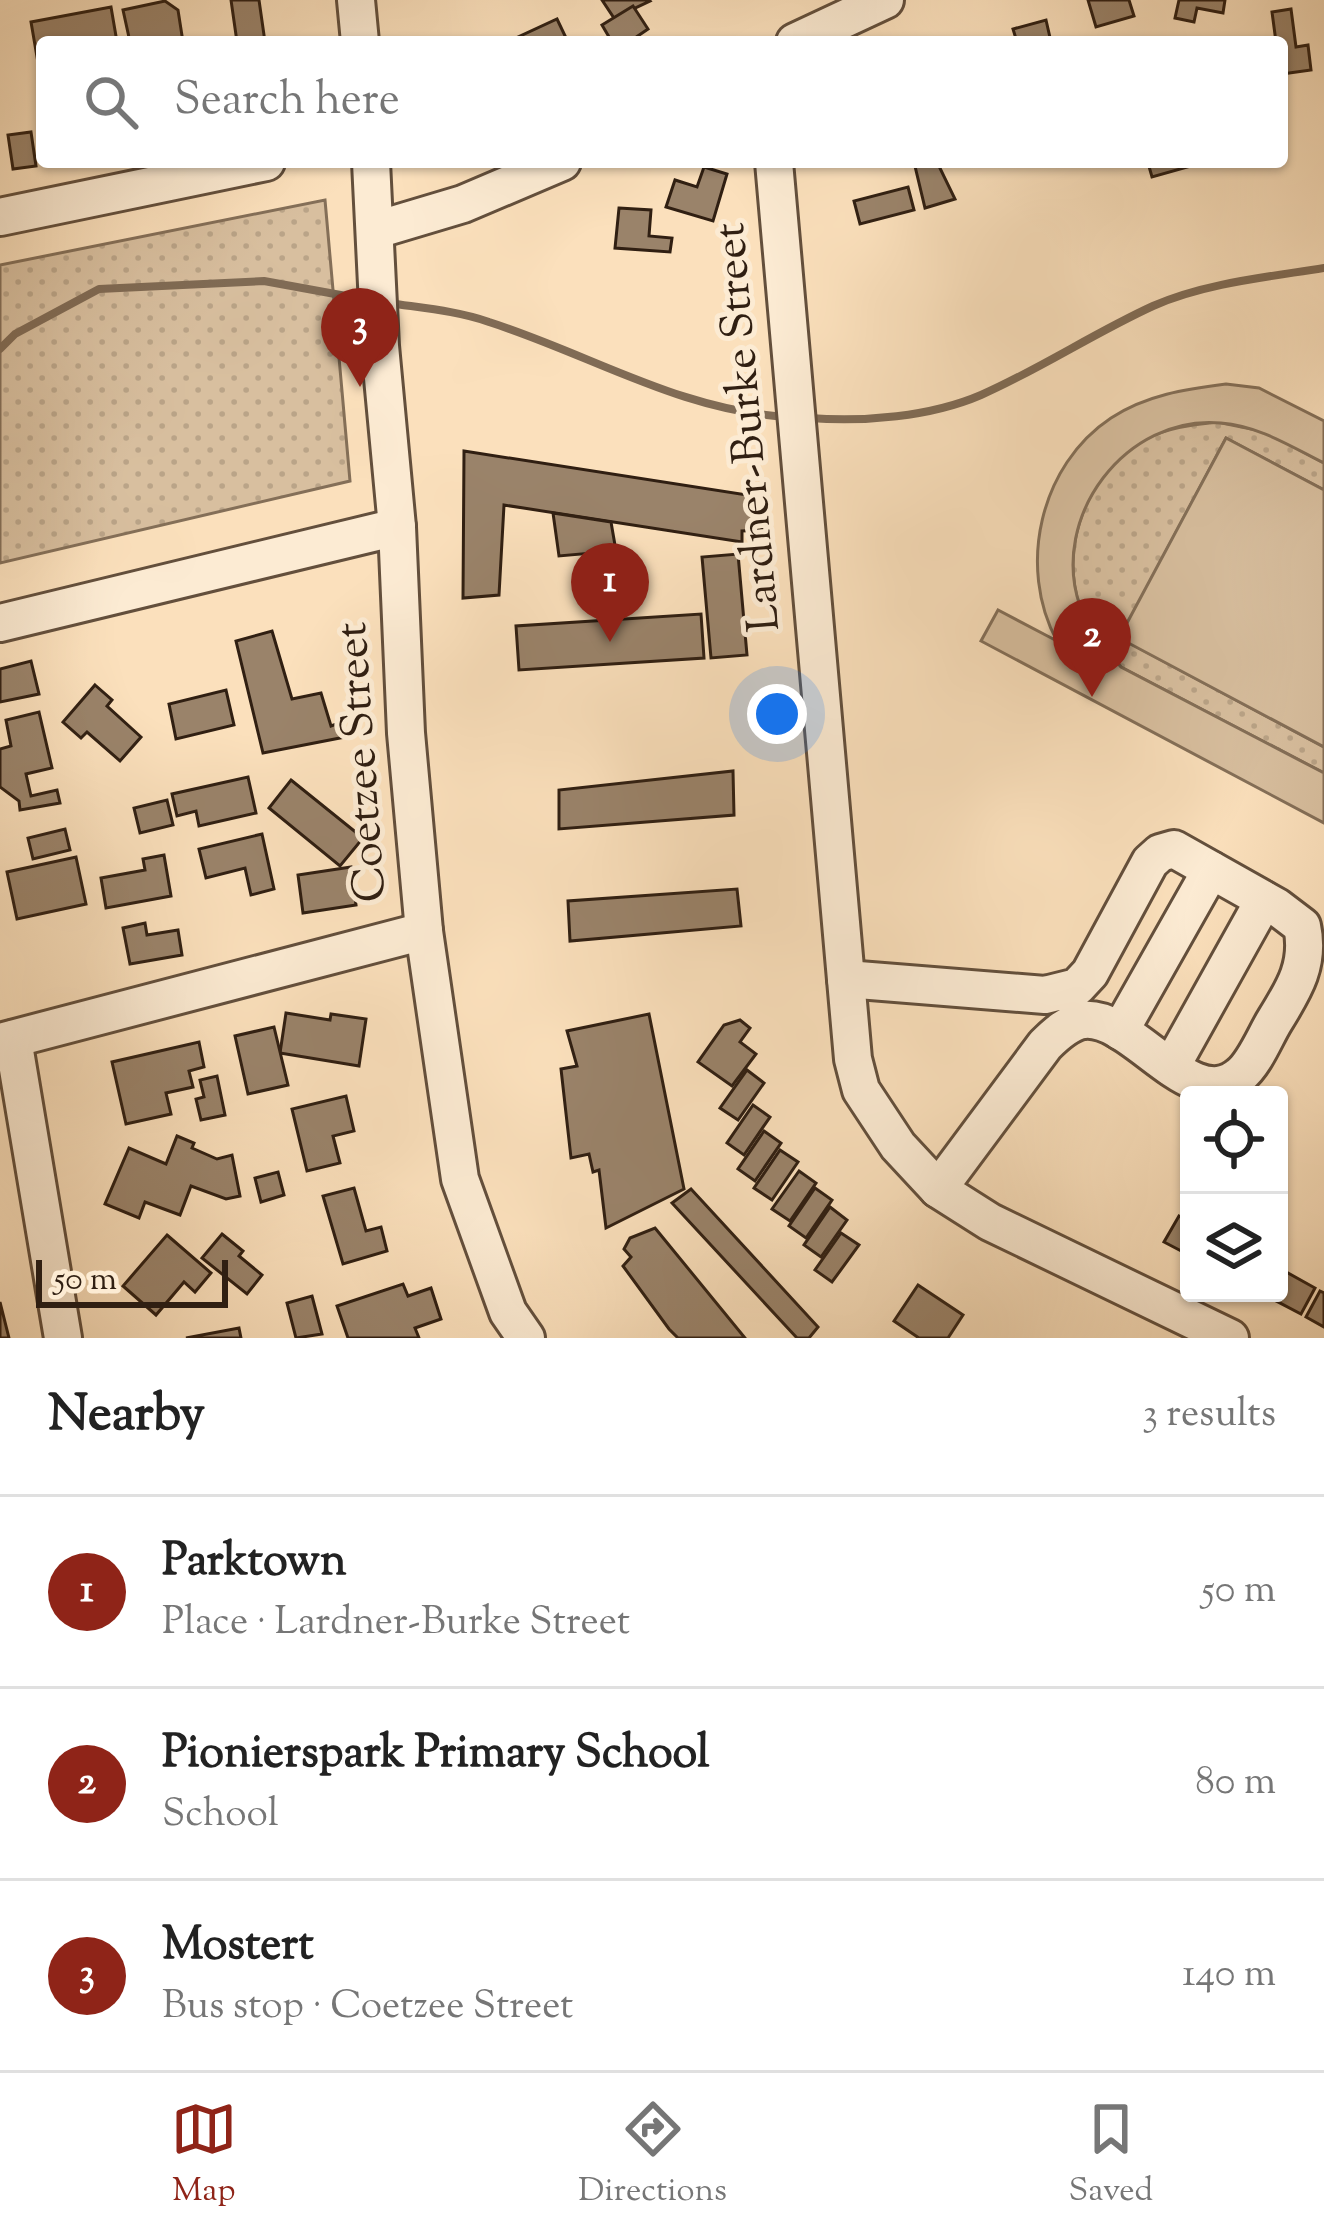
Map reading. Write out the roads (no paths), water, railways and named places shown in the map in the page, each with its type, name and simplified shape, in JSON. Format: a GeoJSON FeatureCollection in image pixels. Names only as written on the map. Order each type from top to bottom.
{"type":"FeatureCollection","features":[{"type":"Feature","properties":{"kind":"street"},"geometry":{"type":"LineString","coordinates":[[356,0],[359,36]]}},
{"type":"Feature","properties":{"kind":"street"},"geometry":{"type":"LineString","coordinates":[[808,36],[885,0]]}},
{"type":"Feature","properties":{"kind":"street"},"geometry":{"type":"LineString","coordinates":[[0,217],[237,168]]}},
{"type":"Feature","properties":{"kind":"street","name":"Coetzee Street"},"geometry":{"type":"LineString","coordinates":[[371,168],[380,346],[397,527],[404,709],[424,931],[460,1179],[508,1312],[526,1338]]}},
{"type":"Feature","properties":{"kind":"street"},"geometry":{"type":"LineString","coordinates":[[376,230],[464,204],[548,168]]}},
{"type":"Feature","properties":{"kind":"street","name":"Lardner-Burke Street"},"geometry":{"type":"LineString","coordinates":[[775,168],[853,1059],[861,1090],[898,1146],[938,1189],[990,1222],[1230,1338]]}},
{"type":"Feature","properties":{"kind":"street"},"geometry":{"type":"LineString","coordinates":[[0,623],[397,527]]}},
{"type":"Feature","properties":{"kind":"street"},"geometry":{"type":"LineString","coordinates":[[846,980],[1045,995],[1077,986],[1090,973],[1150,862],[1174,849],[1302,926],[1307,949],[1298,983],[1241,1075],[1221,1084],[1195,1082],[1108,1024],[1083,1020],[1061,1030],[1045,1045],[938,1189]]}},
{"type":"Feature","properties":{"kind":"street"},"geometry":{"type":"LineString","coordinates":[[1120,1031],[1211,870]]}},
{"type":"Feature","properties":{"kind":"street"},"geometry":{"type":"LineString","coordinates":[[1171,1066],[1264,900]]}},
{"type":"Feature","properties":{"kind":"street"},"geometry":{"type":"LineString","coordinates":[[63,1338],[6,1041],[424,931]]}},
{"type":"Feature","properties":{"kind":"waterway"},"geometry":{"type":"LineString","coordinates":[[809,418],[897,416],[961,402],[1173,298],[1324,268]]}},
{"type":"Feature","properties":{"kind":"waterway"},"geometry":{"type":"LineString","coordinates":[[0,349],[15,334],[99,289],[264,281],[368,300]]}},
{"type":"Feature","properties":{"kind":"waterway"},"geometry":{"type":"LineString","coordinates":[[389,303],[477,318],[673,393],[748,413],[788,417]]}},
{"type":"Feature","properties":{"kind":"place","name":"Mostert"},"geometry":{"type":"Point","coordinates":[360,387]}},
{"type":"Feature","properties":{"kind":"place","name":"Parktown"},"geometry":{"type":"Point","coordinates":[610,642]}},
{"type":"Feature","properties":{"kind":"place","name":"Pionierspark Primary School"},"geometry":{"type":"Point","coordinates":[1092,697]}}]}
